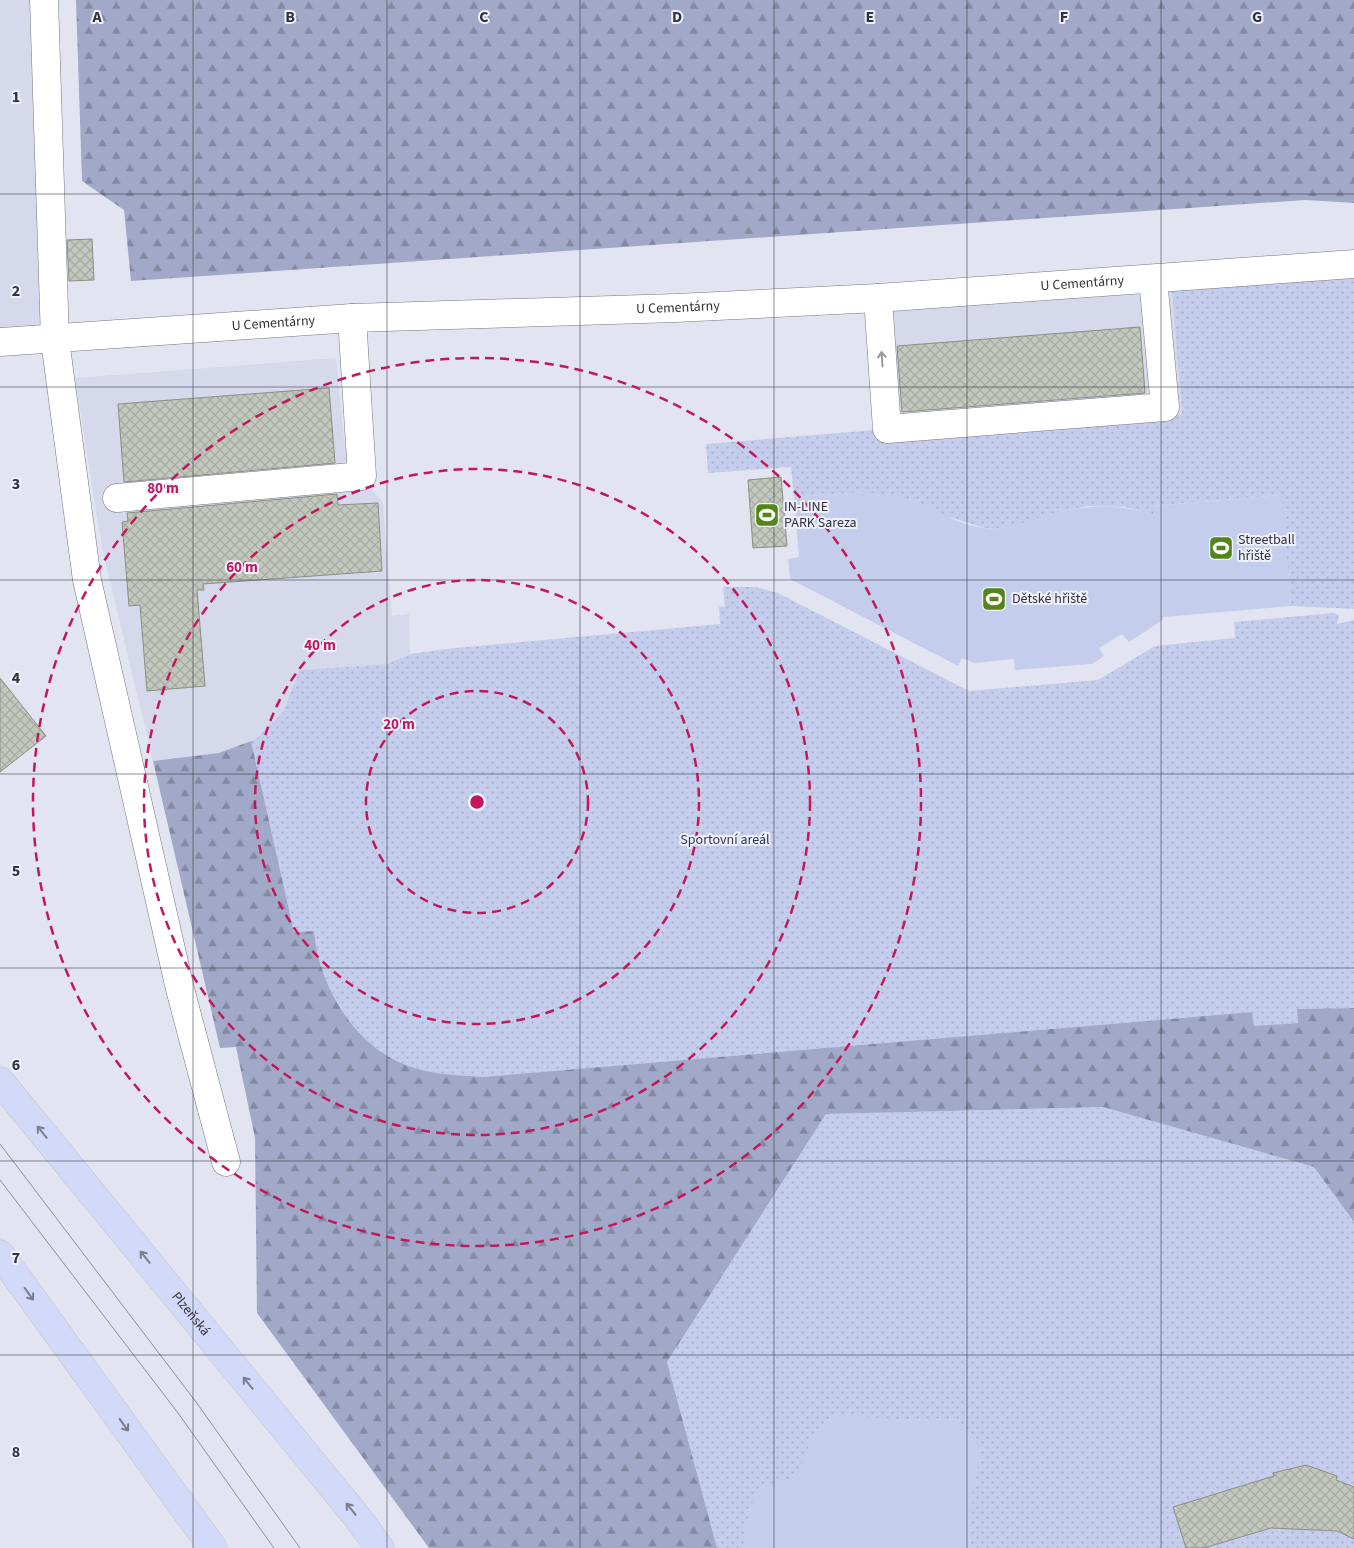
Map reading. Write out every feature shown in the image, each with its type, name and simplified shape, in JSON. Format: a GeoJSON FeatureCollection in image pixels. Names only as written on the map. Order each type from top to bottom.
{"type":"FeatureCollection","features":[{"type":"Feature","properties":{"kind":"main road","name":"Plzeňská"},"geometry":{"type":"LineString","coordinates":[[0,1081],[357,1516],[380,1548]]}},
{"type":"Feature","properties":{"kind":"main road"},"geometry":{"type":"LineString","coordinates":[[0,1254],[213,1548]]}},
{"type":"Feature","properties":{"kind":"street"},"geometry":{"type":"LineString","coordinates":[[44,0],[55,340],[87,580],[180,989],[226,1162]]}},
{"type":"Feature","properties":{"kind":"street","name":"U Cementárny"},"geometry":{"type":"LineString","coordinates":[[0,342],[55,340],[352,318],[676,308],[878,298],[1354,264]]}},
{"type":"Feature","properties":{"kind":"street"},"geometry":{"type":"LineString","coordinates":[[878,298],[888,429],[1165,407],[1154,278]]}},
{"type":"Feature","properties":{"kind":"street"},"geometry":{"type":"LineString","coordinates":[[117,498],[362,476],[352,318]]}},
{"type":"Feature","properties":{"kind":"shaded area"},"geometry":{"type":"Polygon","coordinates":[[[0,0],[52,0],[55,340],[0,339],[0,0]]]}},
{"type":"Feature","properties":{"kind":"shaded area"},"geometry":{"type":"Polygon","coordinates":[[[1153,279],[1172,291],[1183,414],[903,437],[878,298],[1153,279]]]}},
{"type":"Feature","properties":{"kind":"shaded area"},"geometry":{"type":"Polygon","coordinates":[[[336,358],[345,448],[362,476],[383,503],[392,616],[409,614],[410,654],[387,664],[301,670],[283,712],[256,739],[219,753],[153,761],[102,548],[75,378],[336,358]]]}},
{"type":"Feature","properties":{"kind":"green space"},"geometry":{"type":"Polygon","coordinates":[[[76,0],[1354,0],[1354,203],[1306,200],[131,281],[124,210],[82,181],[76,0]]]}},
{"type":"Feature","properties":{"kind":"green space"},"geometry":{"type":"Polygon","coordinates":[[[1354,278],[1354,609],[1291,606],[1281,495],[1153,506],[1153,515],[1125,507],[1088,506],[1063,511],[1008,528],[985,528],[865,492],[794,497],[791,467],[708,473],[706,444],[887,429],[1040,426],[1182,414],[1172,291],[1354,278]]]}},
{"type":"Feature","properties":{"kind":"green space","name":"Dětské hřiště"},"geometry":{"type":"Polygon","coordinates":[[[865,492],[908,499],[967,524],[985,528],[1014,526],[1055,513],[1083,508],[1124,508],[1153,515],[1153,506],[1282,495],[1291,606],[1163,617],[1163,620],[1129,642],[1122,634],[1099,648],[1104,656],[1092,664],[1015,670],[1014,659],[974,663],[962,658],[958,666],[790,579],[788,559],[799,557],[794,497],[865,492]]]}},
{"type":"Feature","properties":{"kind":"green space","name":"Sportovní areál"},"geometry":{"type":"Polygon","coordinates":[[[723,587],[755,587],[778,593],[969,691],[1098,680],[1155,646],[1235,638],[1234,622],[1333,613],[1339,615],[1337,624],[1354,620],[1354,1008],[1297,1009],[1298,1023],[1254,1027],[1252,1012],[482,1077],[442,1074],[418,1069],[397,1061],[377,1049],[360,1034],[345,1016],[333,996],[317,953],[314,931],[294,932],[251,741],[256,739],[283,712],[300,670],[387,664],[410,654],[445,649],[720,624],[719,607],[725,606],[723,587]]]}},
{"type":"Feature","properties":{"kind":"green space"},"geometry":{"type":"Polygon","coordinates":[[[251,741],[294,932],[314,931],[317,953],[324,975],[333,996],[345,1016],[360,1034],[377,1049],[397,1061],[418,1069],[433,1072],[482,1077],[1252,1012],[1254,1026],[1298,1023],[1297,1009],[1354,1008],[1354,1222],[1314,1167],[1103,1107],[826,1114],[667,1362],[717,1548],[429,1548],[257,1313],[255,1138],[236,1047],[220,1048],[153,761],[219,753],[251,741]]]}},
{"type":"Feature","properties":{"kind":"green space"},"geometry":{"type":"Polygon","coordinates":[[[1103,1107],[1314,1167],[1354,1222],[1354,1548],[717,1548],[667,1362],[826,1114],[1103,1107]]]}},
{"type":"Feature","properties":{"kind":"green space"},"geometry":{"type":"Polygon","coordinates":[[[842,1415],[918,1421],[941,1418],[961,1424],[971,1434],[978,1446],[980,1461],[973,1483],[971,1548],[746,1548],[747,1521],[756,1496],[770,1485],[796,1476],[817,1431],[824,1424],[842,1415]]]}},
{"type":"Feature","properties":{"kind":"building"},"geometry":{"type":"Polygon","coordinates":[[[92,239],[94,280],[69,281],[67,240],[92,239]]]}},
{"type":"Feature","properties":{"kind":"building"},"geometry":{"type":"Polygon","coordinates":[[[1140,327],[1145,393],[902,412],[897,346],[1140,327]]]}},
{"type":"Feature","properties":{"kind":"building"},"geometry":{"type":"Polygon","coordinates":[[[329,388],[335,463],[124,482],[118,404],[329,388]]]}},
{"type":"Feature","properties":{"kind":"building","name":"IN-LINE PARK Sareza"},"geometry":{"type":"Polygon","coordinates":[[[781,477],[787,546],[753,548],[748,480],[781,477]]]}},
{"type":"Feature","properties":{"kind":"building"},"geometry":{"type":"Polygon","coordinates":[[[337,494],[338,505],[378,503],[382,571],[203,584],[204,590],[197,590],[205,686],[147,691],[140,605],[129,606],[122,522],[128,521],[127,513],[337,494]]]}},
{"type":"Feature","properties":{"kind":"building"},"geometry":{"type":"Polygon","coordinates":[[[0,678],[46,736],[0,772],[0,678]]]}},
{"type":"Feature","properties":{"kind":"building"},"geometry":{"type":"Polygon","coordinates":[[[1306,1465],[1337,1476],[1336,1480],[1354,1487],[1354,1539],[1337,1531],[1271,1528],[1204,1548],[1186,1548],[1173,1507],[1274,1476],[1273,1473],[1306,1465]]]}},
{"type":"Feature","properties":{"kind":"tram line"},"geometry":{"type":"LineString","coordinates":[[0,1144],[196,1402],[300,1548]]}},
{"type":"Feature","properties":{"kind":"tram line"},"geometry":{"type":"LineString","coordinates":[[0,1180],[178,1413],[274,1548]]}},
{"type":"Feature","properties":{"kind":"place","name":"IN-LINE PARK Sareza"},"geometry":{"type":"Point","coordinates":[767,515]}},
{"type":"Feature","properties":{"kind":"place","name":"Streetball hřiště"},"geometry":{"type":"Point","coordinates":[1221,548]}},
{"type":"Feature","properties":{"kind":"place","name":"Dětské hřiště"},"geometry":{"type":"Point","coordinates":[994,599]}}]}
